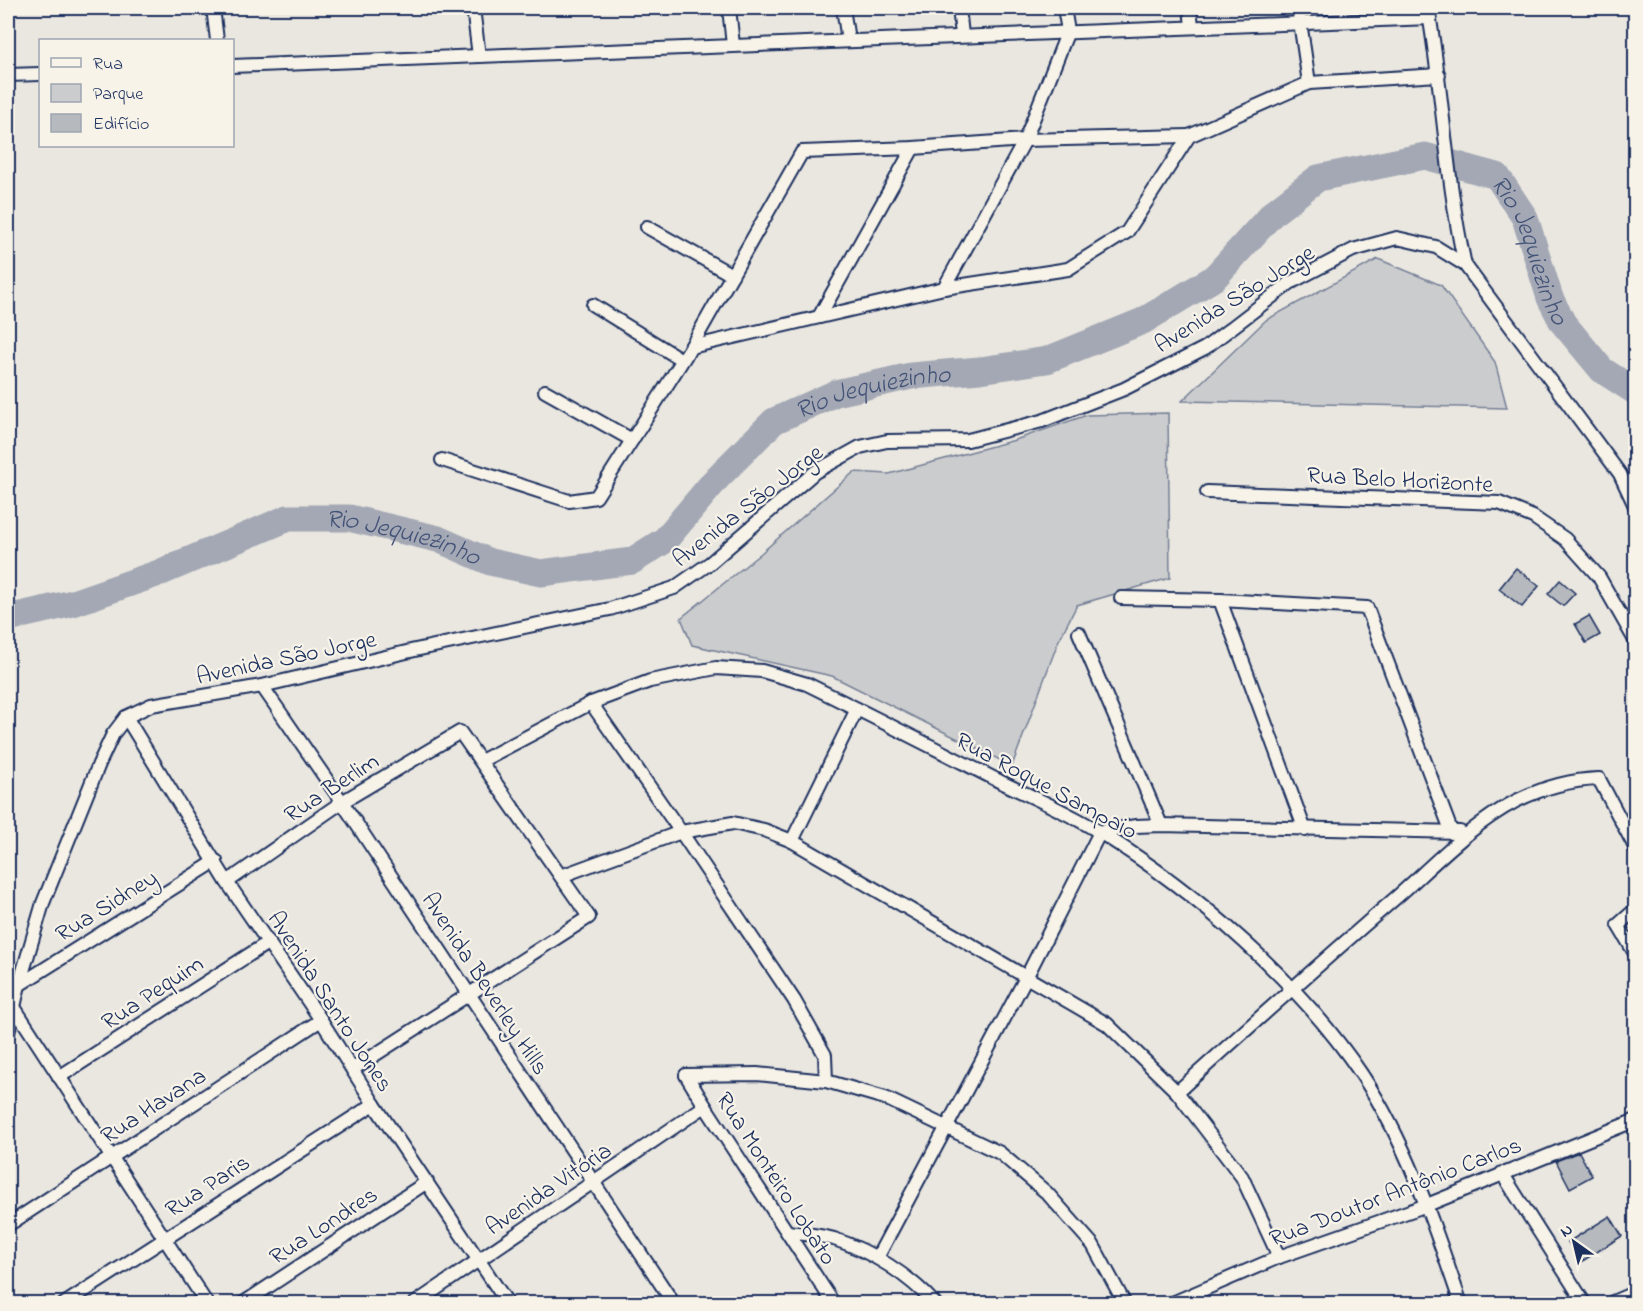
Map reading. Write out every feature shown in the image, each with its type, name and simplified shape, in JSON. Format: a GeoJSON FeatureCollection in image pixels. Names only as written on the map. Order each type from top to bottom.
{"type":"FeatureCollection","features":[{"type":"Feature","properties":{"kind":"street"},"geometry":{"type":"LineString","coordinates":[[213,8],[218,39]]}},
{"type":"Feature","properties":{"kind":"street"},"geometry":{"type":"LineString","coordinates":[[473,8],[479,56]]}},
{"type":"Feature","properties":{"kind":"street"},"geometry":{"type":"LineString","coordinates":[[729,8],[733,45]]}},
{"type":"Feature","properties":{"kind":"street"},"geometry":{"type":"LineString","coordinates":[[843,8],[848,40]]}},
{"type":"Feature","properties":{"kind":"street"},"geometry":{"type":"LineString","coordinates":[[958,8],[962,36]]}},
{"type":"Feature","properties":{"kind":"street"},"geometry":{"type":"LineString","coordinates":[[944,288],[1024,140],[1068,31],[1064,8]]}},
{"type":"Feature","properties":{"kind":"street"},"geometry":{"type":"LineString","coordinates":[[1190,8],[1192,26]]}},
{"type":"Feature","properties":{"kind":"street"},"geometry":{"type":"LineString","coordinates":[[1298,8],[1309,83]]}},
{"type":"Feature","properties":{"kind":"street"},"geometry":{"type":"LineString","coordinates":[[234,66],[1192,26],[1429,13],[1447,142],[1450,189],[1465,265]]}},
{"type":"Feature","properties":{"kind":"street"},"geometry":{"type":"LineString","coordinates":[[8,75],[39,74]]}},
{"type":"Feature","properties":{"kind":"street"},"geometry":{"type":"LineString","coordinates":[[442,460],[568,501],[596,497],[691,347],[802,152],[913,148],[1024,140],[1189,136],[1309,83],[1439,75]]}},
{"type":"Feature","properties":{"kind":"street"},"geometry":{"type":"LineString","coordinates":[[691,347],[944,288],[1068,269],[1127,232],[1189,136]]}},
{"type":"Feature","properties":{"kind":"street"},"geometry":{"type":"LineString","coordinates":[[819,317],[913,148]]}},
{"type":"Feature","properties":{"kind":"street"},"geometry":{"type":"LineString","coordinates":[[647,227],[732,275]]}},
{"type":"Feature","properties":{"kind":"street","name":"Avenida São Jorge"},"geometry":{"type":"LineString","coordinates":[[126,717],[151,705],[262,686],[415,650],[610,609],[674,588],[710,562],[815,472],[860,447],[887,441],[968,440],[1042,421],[1124,389],[1205,348],[1290,283],[1353,250],[1397,238],[1436,247],[1465,265],[1620,474],[1635,508]]}},
{"type":"Feature","properties":{"kind":"street"},"geometry":{"type":"LineString","coordinates":[[593,305],[682,360]]}},
{"type":"Feature","properties":{"kind":"street"},"geometry":{"type":"LineString","coordinates":[[545,391],[632,440]]}},
{"type":"Feature","properties":{"kind":"street","name":"Rua Belo Horizonte"},"geometry":{"type":"LineString","coordinates":[[1207,492],[1499,503],[1533,517],[1565,539],[1599,577],[1635,642]]}},
{"type":"Feature","properties":{"kind":"street"},"geometry":{"type":"LineString","coordinates":[[1121,598],[1220,600],[1367,608],[1452,833]]}},
{"type":"Feature","properties":{"kind":"street"},"geometry":{"type":"LineString","coordinates":[[1220,600],[1305,830]]}},
{"type":"Feature","properties":{"kind":"street"},"geometry":{"type":"LineString","coordinates":[[1079,633],[1161,825]]}},
{"type":"Feature","properties":{"kind":"street","name":"Rua Roque Sampaio"},"geometry":{"type":"LineString","coordinates":[[481,761],[591,703],[650,681],[716,668],[762,671],[807,684],[1100,832],[1185,891],[1246,944],[1292,988],[1362,1075],[1406,1155],[1427,1205],[1461,1304]]}},
{"type":"Feature","properties":{"kind":"street","name":"Avenida Beverley Hills"},"geometry":{"type":"LineString","coordinates":[[262,686],[342,802],[674,1304]]}},
{"type":"Feature","properties":{"kind":"street"},"geometry":{"type":"LineString","coordinates":[[591,703],[794,1000],[825,1055],[826,1081],[885,1098],[1000,1153],[1047,1193],[1093,1245],[1125,1304]]}},
{"type":"Feature","properties":{"kind":"street"},"geometry":{"type":"LineString","coordinates":[[792,841],[857,709]]}},
{"type":"Feature","properties":{"kind":"street"},"geometry":{"type":"LineString","coordinates":[[8,1032],[43,903],[113,734],[126,717]]}},
{"type":"Feature","properties":{"kind":"street","name":"Avenida Santo Jones"},"geometry":{"type":"LineString","coordinates":[[126,717],[227,882],[508,1304]]}},
{"type":"Feature","properties":{"kind":"street","name":"Rua Berlim"},"geometry":{"type":"LineString","coordinates":[[227,882],[342,802],[460,732],[481,761]]}},
{"type":"Feature","properties":{"kind":"street"},"geometry":{"type":"LineString","coordinates":[[353,1069],[589,917],[481,761]]}},
{"type":"Feature","properties":{"kind":"street"},"geometry":{"type":"LineString","coordinates":[[1177,1092],[1292,988],[1473,831],[1515,802],[1550,787],[1578,780],[1599,779],[1635,849]]}},
{"type":"Feature","properties":{"kind":"street"},"geometry":{"type":"LineString","coordinates":[[561,876],[681,832],[733,824],[764,830],[792,841],[1107,1024],[1177,1092],[1242,1177],[1279,1257]]}},
{"type":"Feature","properties":{"kind":"street"},"geometry":{"type":"LineString","coordinates":[[877,1258],[1027,976],[1100,832],[1136,826],[1161,825],[1452,833],[1473,831]]}},
{"type":"Feature","properties":{"kind":"street","name":"Rua Sidney"},"geometry":{"type":"LineString","coordinates":[[19,985],[216,861]]}},
{"type":"Feature","properties":{"kind":"street"},"geometry":{"type":"LineString","coordinates":[[1635,909],[1618,925],[1635,955]]}},
{"type":"Feature","properties":{"kind":"street","name":"Rua Pequim"},"geometry":{"type":"LineString","coordinates":[[59,1077],[269,942]]}},
{"type":"Feature","properties":{"kind":"street"},"geometry":{"type":"LineString","coordinates":[[14,1007],[207,1304]]}},
{"type":"Feature","properties":{"kind":"street","name":"Rua Havana"},"geometry":{"type":"LineString","coordinates":[[8,1225],[321,1020]]}},
{"type":"Feature","properties":{"kind":"street","name":"Rua Monteiro Lobato"},"geometry":{"type":"LineString","coordinates":[[826,1081],[758,1074],[686,1075],[788,1232],[829,1302]]}},
{"type":"Feature","properties":{"kind":"street","name":"Rua Paris"},"geometry":{"type":"LineString","coordinates":[[64,1304],[374,1104]]}},
{"type":"Feature","properties":{"kind":"street","name":"Avenida Vitória"},"geometry":{"type":"LineString","coordinates":[[414,1304],[705,1106]]}},
{"type":"Feature","properties":{"kind":"street","name":"Rua Doutor Antônio Carlos"},"geometry":{"type":"LineString","coordinates":[[1170,1304],[1279,1257],[1427,1205],[1635,1120]]}},
{"type":"Feature","properties":{"kind":"street"},"geometry":{"type":"LineString","coordinates":[[1502,1173],[1585,1304]]}},
{"type":"Feature","properties":{"kind":"street","name":"Rua Londres"},"geometry":{"type":"LineString","coordinates":[[242,1304],[427,1182]]}},
{"type":"Feature","properties":{"kind":"street"},"geometry":{"type":"LineString","coordinates":[[788,1232],[833,1239],[877,1258],[909,1281],[935,1304]]}},
{"type":"Feature","properties":{"kind":"street"},"geometry":{"type":"LineString","coordinates":[[1608,1304],[1635,1292]]}},
{"type":"Feature","properties":{"kind":"green space"},"geometry":{"type":"Polygon","coordinates":[[[1378,259],[1441,285],[1495,362],[1507,408],[1182,401],[1266,320],[1378,259]]]}},
{"type":"Feature","properties":{"kind":"green space"},"geometry":{"type":"Polygon","coordinates":[[[1168,413],[1170,578],[1077,605],[1058,642],[1012,766],[832,676],[692,645],[681,618],[760,554],[854,472],[889,474],[1015,440],[1087,415],[1168,413]]]}},
{"type":"Feature","properties":{"kind":"building"},"geometry":{"type":"Polygon","coordinates":[[[1516,568],[1539,586],[1522,607],[1499,589],[1516,568]]]}},
{"type":"Feature","properties":{"kind":"building"},"geometry":{"type":"Polygon","coordinates":[[[1560,580],[1575,593],[1563,606],[1548,594],[1560,580]]]}},
{"type":"Feature","properties":{"kind":"building"},"geometry":{"type":"Polygon","coordinates":[[[1589,616],[1600,635],[1586,643],[1575,624],[1589,616]]]}},
{"type":"Feature","properties":{"kind":"building"},"geometry":{"type":"Polygon","coordinates":[[[1579,1152],[1592,1176],[1570,1188],[1556,1161],[1579,1152]]]}},
{"type":"Feature","properties":{"kind":"building"},"geometry":{"type":"Polygon","coordinates":[[[1610,1216],[1622,1236],[1581,1262],[1568,1242],[1610,1216]]]}},
{"type":"Feature","properties":{"kind":"waterway","name":"Rio Jequiezinho"},"geometry":{"type":"LineString","coordinates":[[8,618],[73,603],[159,573],[288,518],[349,518],[438,539],[490,562],[541,573],[632,561],[665,540],[718,477],[774,421],[836,393],[911,376],[980,370],[1047,360],[1143,321],[1214,278],[1273,213],[1318,178],[1425,156],[1497,176],[1525,218],[1550,298],[1563,323],[1602,370],[1636,392]]}}]}
